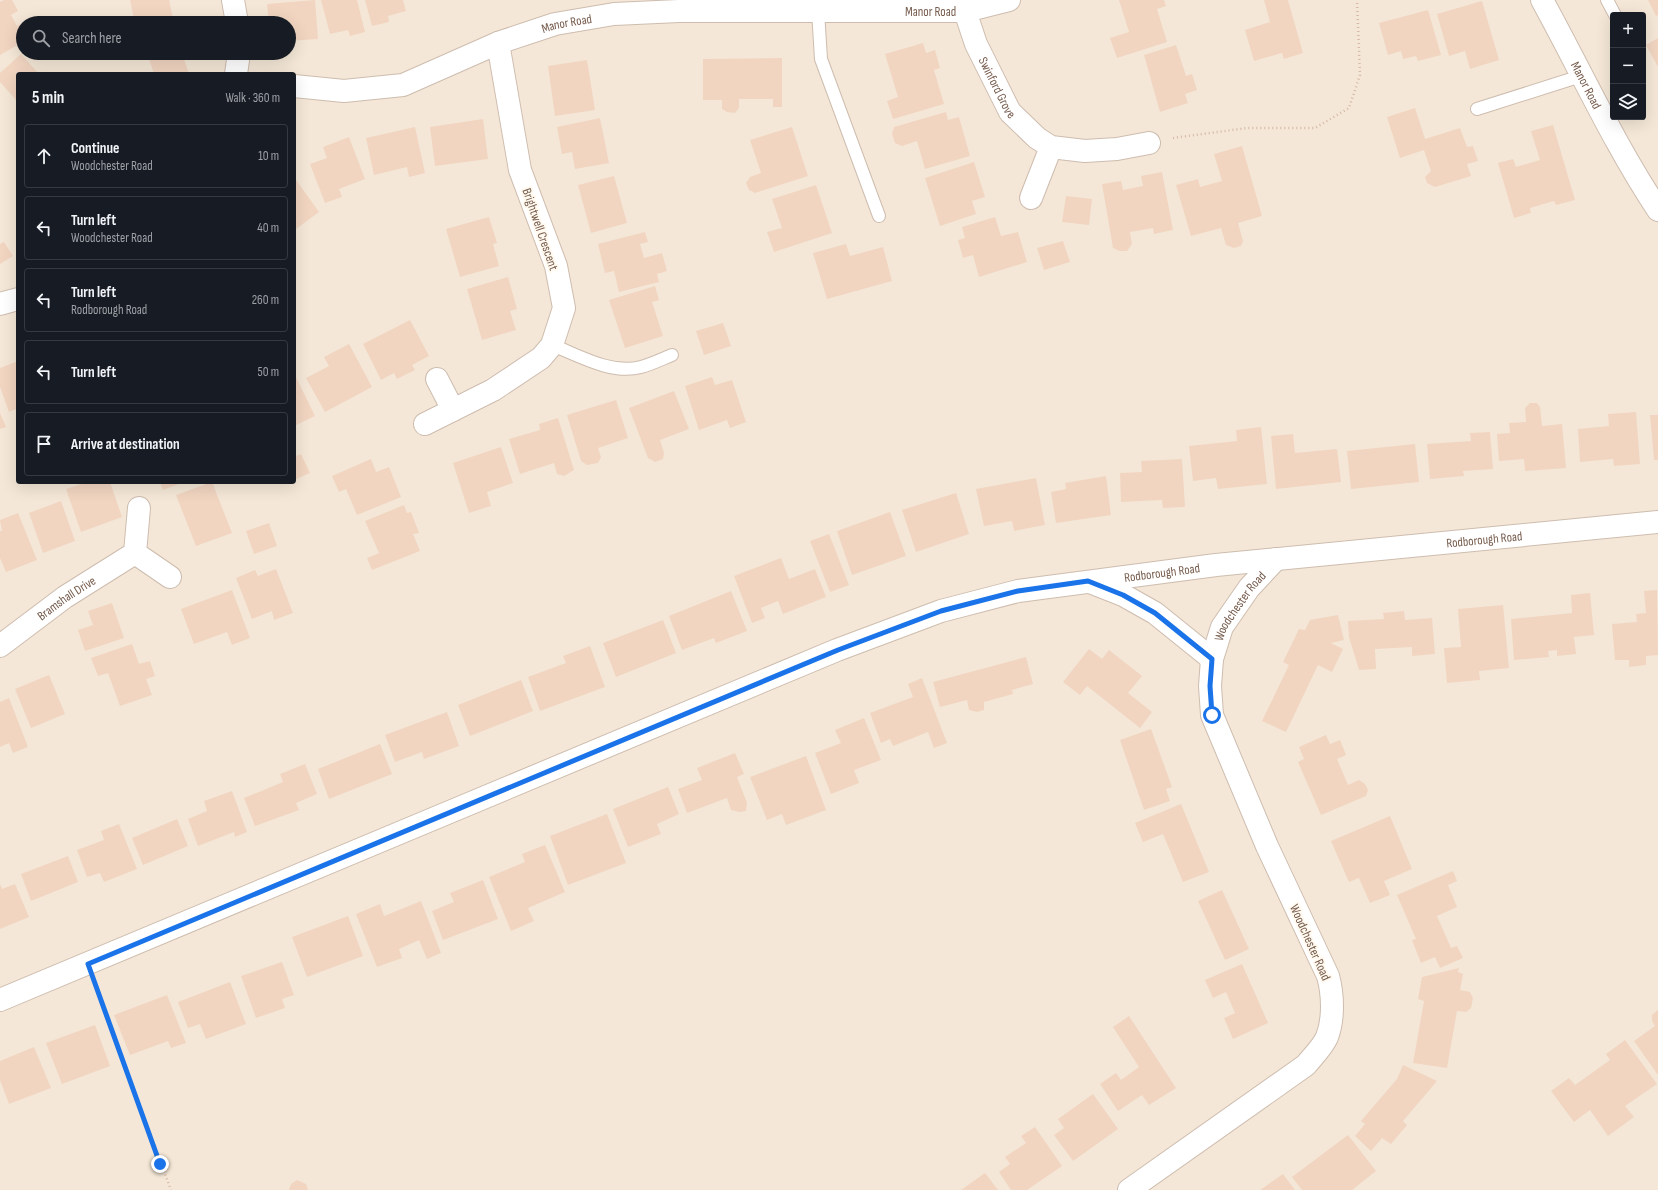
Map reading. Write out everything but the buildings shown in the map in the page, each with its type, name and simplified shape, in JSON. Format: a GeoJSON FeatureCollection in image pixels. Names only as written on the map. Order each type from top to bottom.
{"type":"FeatureCollection","features":[{"type":"Feature","properties":{"kind":"street"},"geometry":{"type":"LineString","coordinates":[[233,0],[236,16]]}},
{"type":"Feature","properties":{"kind":"street","name":"Manor Road"},"geometry":{"type":"LineString","coordinates":[[296,86],[344,91],[403,85],[498,43],[555,24],[614,14],[679,11],[818,11],[850,6],[965,11],[1010,0]]}},
{"type":"Feature","properties":{"kind":"street","name":"Manor Road"},"geometry":{"type":"LineString","coordinates":[[1542,0],[1631,169],[1658,210]]}},
{"type":"Feature","properties":{"kind":"street","name":"Swinford Grove"},"geometry":{"type":"LineString","coordinates":[[965,11],[976,44],[1010,112],[1037,138],[1051,147],[1085,151],[1117,149],[1149,143]]}},
{"type":"Feature","properties":{"kind":"street","name":"Brightwell Crescent"},"geometry":{"type":"LineString","coordinates":[[425,424],[492,390],[541,358],[552,345],[564,308],[556,266],[520,170],[498,43]]}},
{"type":"Feature","properties":{"kind":"street"},"geometry":{"type":"LineString","coordinates":[[236,72],[238,60]]}},
{"type":"Feature","properties":{"kind":"street"},"geometry":{"type":"LineString","coordinates":[[1032,198],[1051,147]]}},
{"type":"Feature","properties":{"kind":"street"},"geometry":{"type":"LineString","coordinates":[[0,304],[16,300]]}},
{"type":"Feature","properties":{"kind":"street"},"geometry":{"type":"LineString","coordinates":[[437,379],[453,410]]}},
{"type":"Feature","properties":{"kind":"street"},"geometry":{"type":"LineString","coordinates":[[139,508],[135,553],[170,577]]}},
{"type":"Feature","properties":{"kind":"street","name":"Rodborough Road"},"geometry":{"type":"LineString","coordinates":[[0,1000],[838,650],[941,611],[1018,591],[1088,581],[1276,558],[1359,552],[1658,522]]}},
{"type":"Feature","properties":{"kind":"street","name":"Bramshall Drive"},"geometry":{"type":"LineString","coordinates":[[0,646],[65,596],[135,553]]}},
{"type":"Feature","properties":{"kind":"street","name":"Woodchester Road"},"geometry":{"type":"LineString","coordinates":[[1129,1190],[1306,1065],[1327,1037],[1330,1025],[1332,989],[1328,976],[1268,846],[1212,715],[1210,686],[1212,659],[1222,627],[1249,588],[1276,558]]}},
{"type":"Feature","properties":{"kind":"street","name":"Woodchester Road"},"geometry":{"type":"LineString","coordinates":[[1088,581],[1123,595],[1155,613],[1212,659]]}},
{"type":"Feature","properties":{"kind":"lane"},"geometry":{"type":"LineString","coordinates":[[1607,0],[1613,12]]}},
{"type":"Feature","properties":{"kind":"lane"},"geometry":{"type":"LineString","coordinates":[[818,11],[821,59],[879,216]]}},
{"type":"Feature","properties":{"kind":"lane"},"geometry":{"type":"LineString","coordinates":[[1477,109],[1581,76]]}},
{"type":"Feature","properties":{"kind":"lane"},"geometry":{"type":"LineString","coordinates":[[552,345],[600,364],[623,368],[640,368],[672,355]]}},
{"type":"Feature","properties":{"kind":"path"},"geometry":{"type":"LineString","coordinates":[[1149,143],[1246,128],[1315,128],[1349,108],[1360,75],[1357,0]]}},
{"type":"Feature","properties":{"kind":"path"},"geometry":{"type":"LineString","coordinates":[[88,964],[171,1190]]}},
{"type":"Feature","properties":{"kind":"shaded area"},"geometry":{"type":"Polygon","coordinates":[[[0,0],[1658,0],[1658,1190],[0,1190],[0,0]]]}},
{"type":"Feature","properties":{"kind":"route"},"geometry":{"type":"LineString","coordinates":[[160,1164],[88,964],[838,650],[941,611],[1018,591],[1088,581],[1123,595],[1155,613],[1212,659],[1210,686],[1212,715]]}}]}
